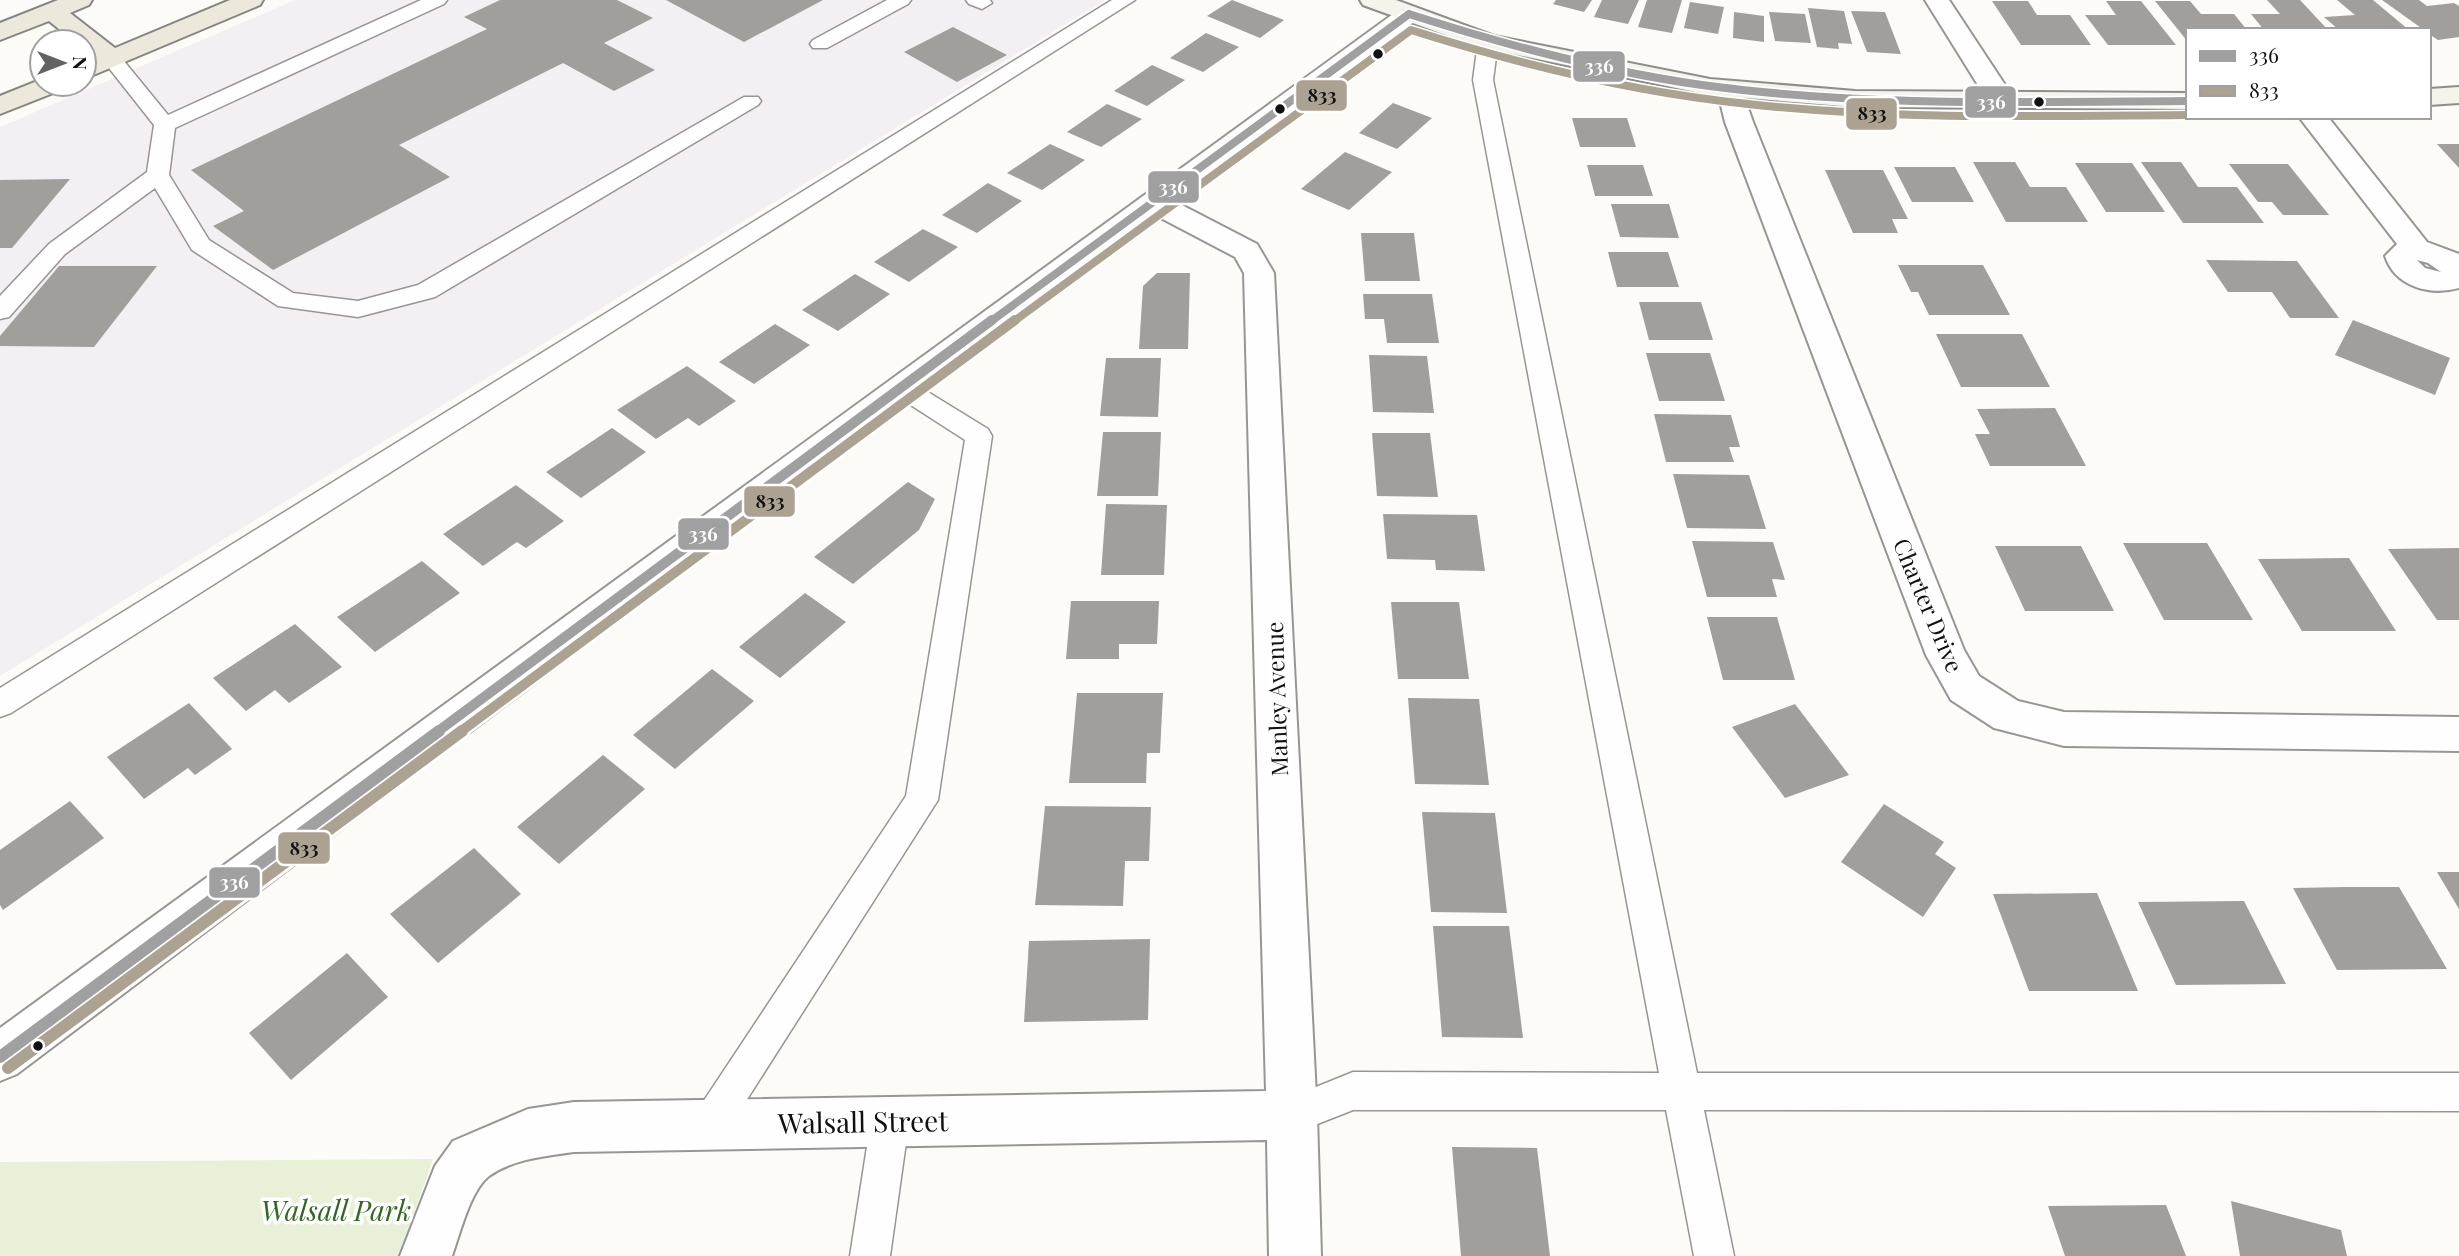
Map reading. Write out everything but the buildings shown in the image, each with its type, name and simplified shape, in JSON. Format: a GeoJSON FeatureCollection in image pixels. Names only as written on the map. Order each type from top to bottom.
{"type":"FeatureCollection","features":[{"type":"Feature","properties":{"kind":"main road"},"geometry":{"type":"LineString","coordinates":[[0,32],[80,0]]}},
{"type":"Feature","properties":{"kind":"main road"},"geometry":{"type":"LineString","coordinates":[[98,65],[251,0]]}},
{"type":"Feature","properties":{"kind":"main road"},"geometry":{"type":"LineString","coordinates":[[52,11],[112,59]]}},
{"type":"Feature","properties":{"kind":"main road"},"geometry":{"type":"LineString","coordinates":[[0,106],[28,94]]}},
{"type":"Feature","properties":{"kind":"street"},"geometry":{"type":"LineString","coordinates":[[1371,0],[1488,42],[1643,75],[1730,89],[1855,99],[2186,101]]}},
{"type":"Feature","properties":{"kind":"street"},"geometry":{"type":"LineString","coordinates":[[1937,0],[2001,100]]}},
{"type":"Feature","properties":{"kind":"street"},"geometry":{"type":"LineString","coordinates":[[0,1057],[901,387],[1409,14]]}},
{"type":"Feature","properties":{"kind":"street","name":"Charter Drive"},"geometry":{"type":"LineString","coordinates":[[1730,89],[1739,122],[1946,655],[1965,688],[2008,716],[2064,729],[2459,734]]}},
{"type":"Feature","properties":{"kind":"street"},"geometry":{"type":"LineString","coordinates":[[2431,97],[2459,95]]}},
{"type":"Feature","properties":{"kind":"street"},"geometry":{"type":"LineString","coordinates":[[2315,119],[2417,250]]}},
{"type":"Feature","properties":{"kind":"street","name":"Manley Avenue"},"geometry":{"type":"LineString","coordinates":[[1153,202],[1246,251],[1259,273],[1292,1115],[1295,1256]]}},
{"type":"Feature","properties":{"kind":"street","name":"Walsall Street"},"geometry":{"type":"LineString","coordinates":[[426,1256],[453,1184],[471,1159],[528,1134],[574,1127],[1292,1115]]}},
{"type":"Feature","properties":{"kind":"lane"},"geometry":{"type":"LineString","coordinates":[[164,125],[437,0]]}},
{"type":"Feature","properties":{"kind":"lane"},"geometry":{"type":"LineString","coordinates":[[820,44],[901,0]]}},
{"type":"Feature","properties":{"kind":"lane"},"geometry":{"type":"LineString","coordinates":[[0,704],[1125,0]]}},
{"type":"Feature","properties":{"kind":"lane"},"geometry":{"type":"LineString","coordinates":[[1488,42],[1483,80],[1714,1256]]}},
{"type":"Feature","properties":{"kind":"lane"},"geometry":{"type":"LineString","coordinates":[[112,59],[164,125],[158,175],[200,245],[287,300],[358,309],[426,291],[751,101]]}},
{"type":"Feature","properties":{"kind":"lane"},"geometry":{"type":"LineString","coordinates":[[0,311],[57,250],[158,175]]}},
{"type":"Feature","properties":{"kind":"lane"},"geometry":{"type":"LineString","coordinates":[[710,1124],[922,800],[979,436],[901,387]]}},
{"type":"Feature","properties":{"kind":"lane"},"geometry":{"type":"LineString","coordinates":[[1292,1115],[1353,1091],[2459,1092]]}},
{"type":"Feature","properties":{"kind":"lane"},"geometry":{"type":"LineString","coordinates":[[870,1256],[891,1121]]}},
{"type":"Feature","properties":{"kind":"shaded area"},"geometry":{"type":"Polygon","coordinates":[[[295,0],[1105,0],[0,676],[0,127],[67,98],[98,98],[98,85],[295,0]]]}},
{"type":"Feature","properties":{"kind":"green space","name":"Walsall Park"},"geometry":{"type":"Polygon","coordinates":[[[433,1159],[399,1256],[0,1256],[0,1162],[433,1159]]]}},
{"type":"Feature","properties":{"kind":"transit line","name":"336"},"geometry":{"type":"LineString","coordinates":[[1409,14],[1491,40],[1574,61],[1658,78],[1744,90],[1910,101],[2186,101]]}},
{"type":"Feature","properties":{"kind":"transit line","name":"336"},"geometry":{"type":"LineString","coordinates":[[0,1057],[901,387],[1409,14]]}},
{"type":"Feature","properties":{"kind":"transit line","name":"833"},"geometry":{"type":"LineString","coordinates":[[8,1068],[909,398],[1411,30],[1553,71],[1649,90],[1746,104],[1942,116],[2186,115]]}}]}
